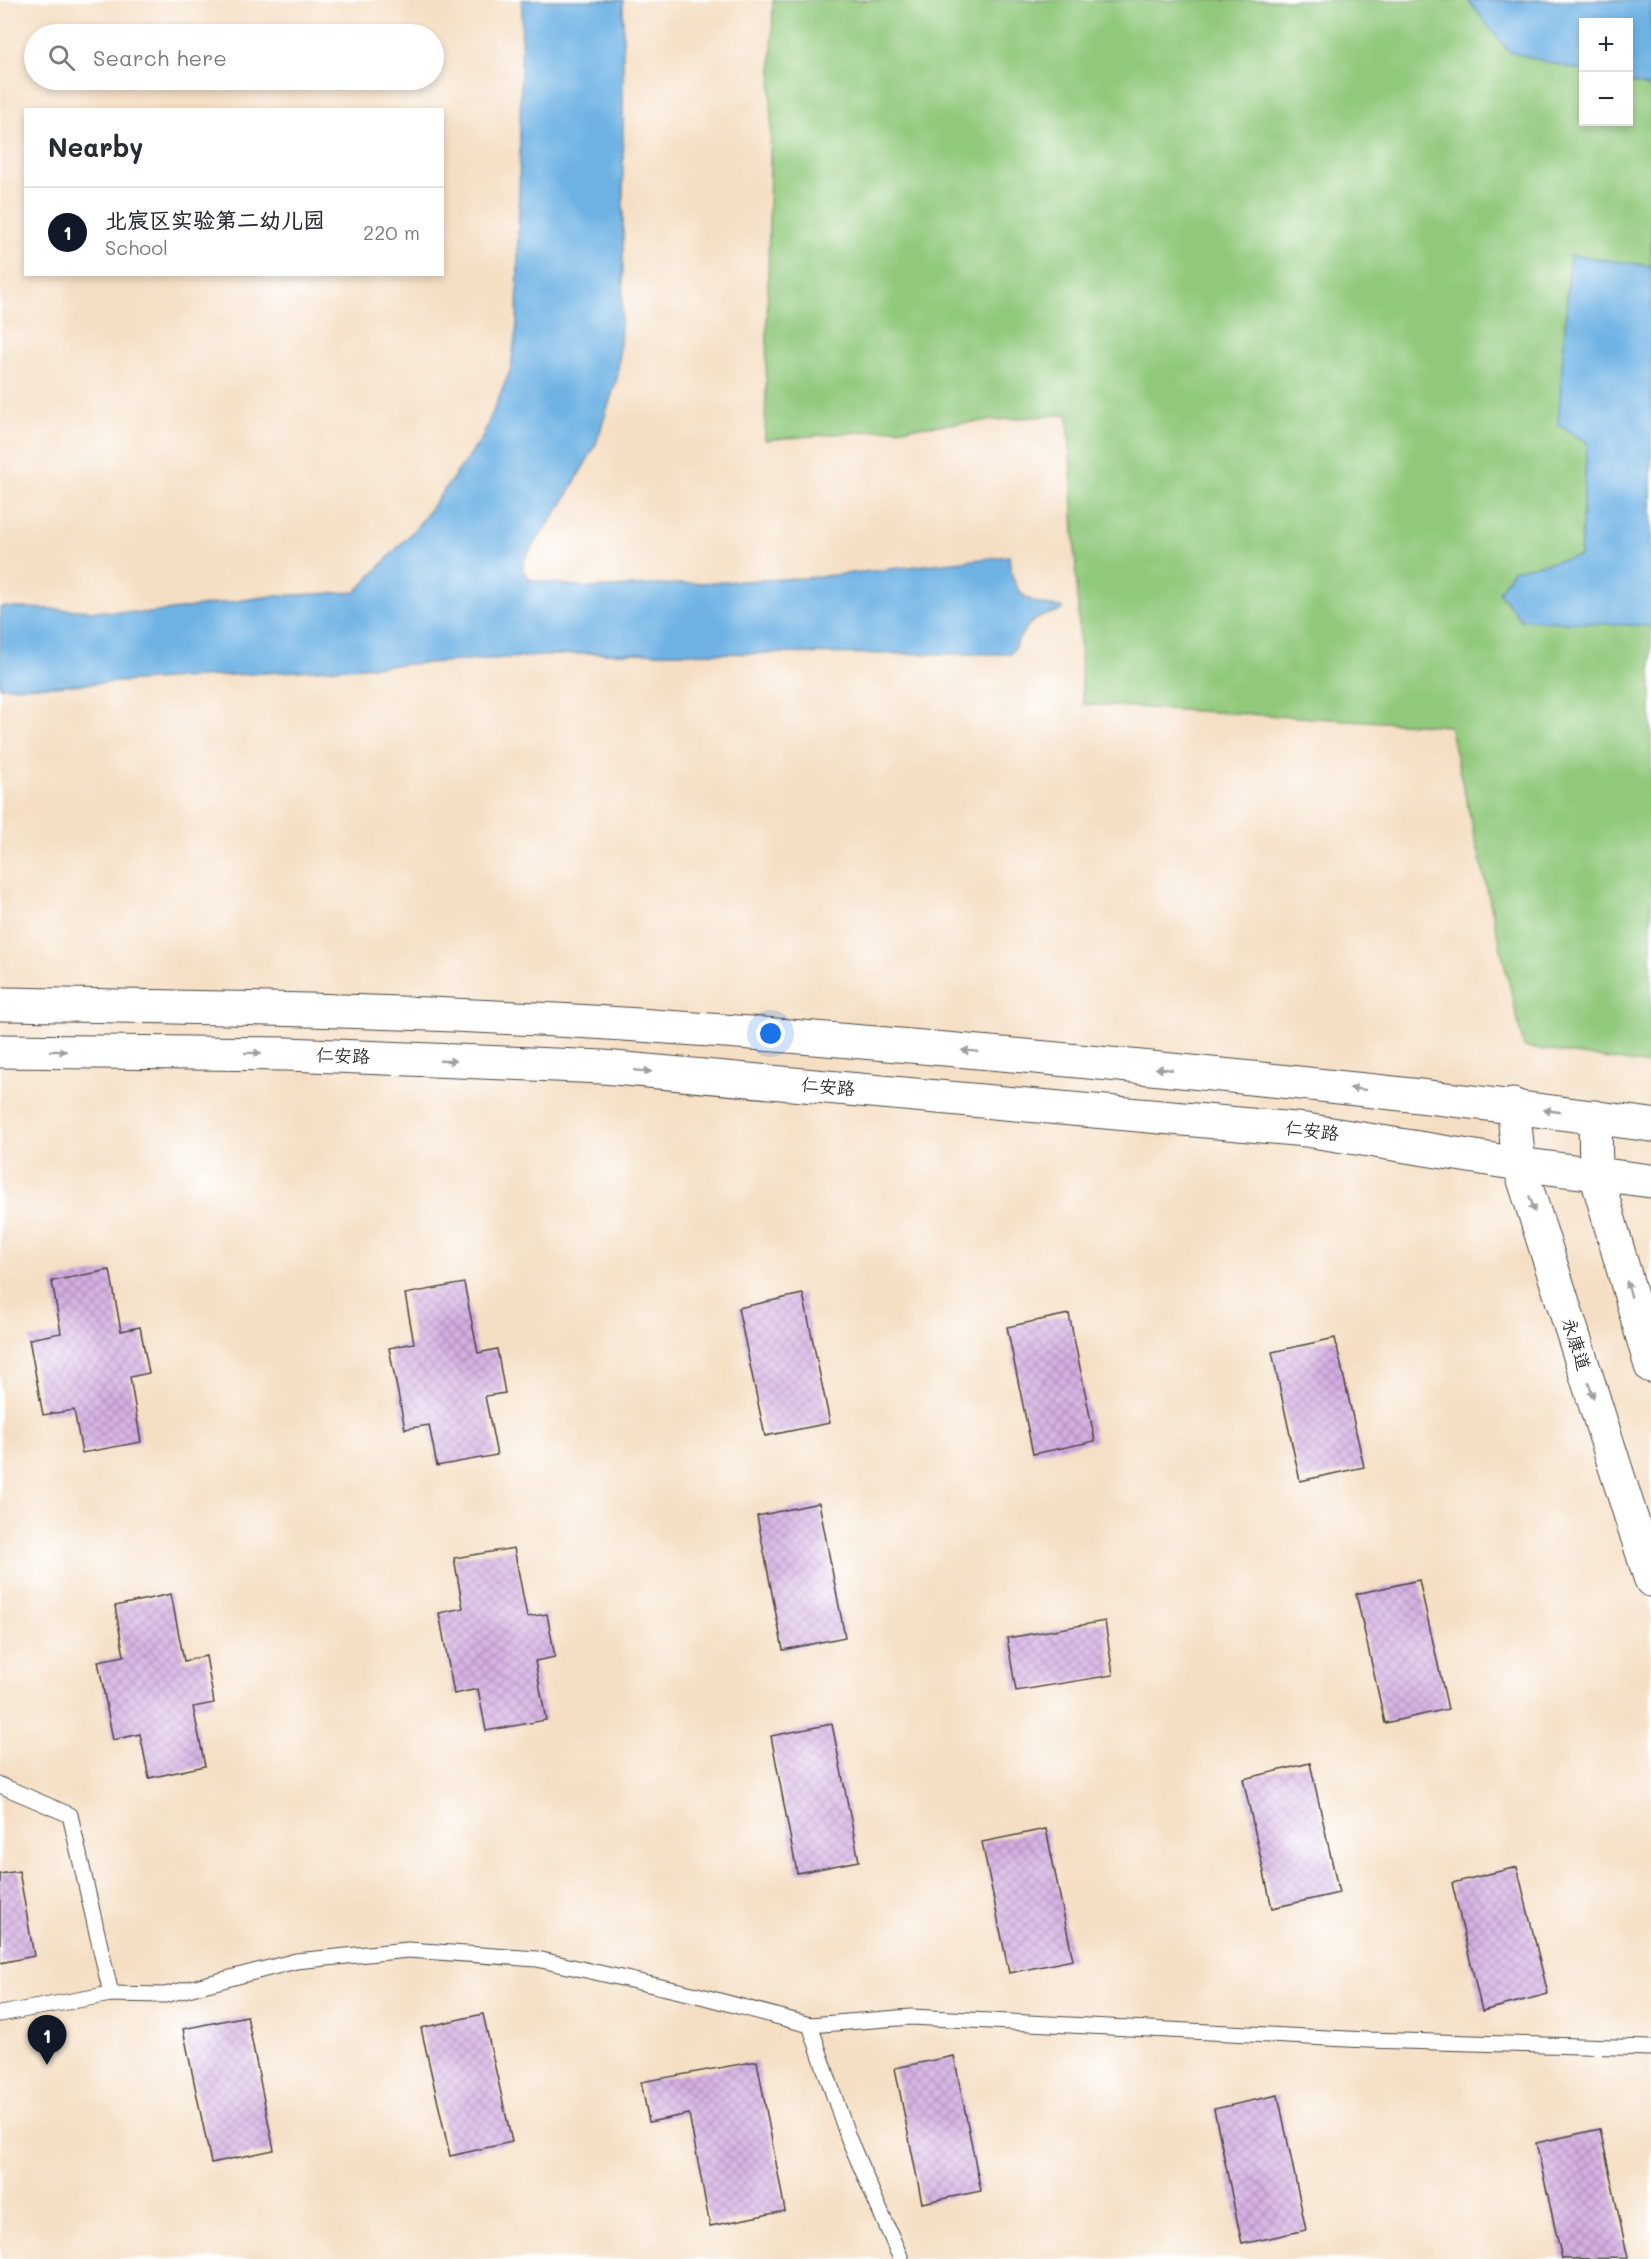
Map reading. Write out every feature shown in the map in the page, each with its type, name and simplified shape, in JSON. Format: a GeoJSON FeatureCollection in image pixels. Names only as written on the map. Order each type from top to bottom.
{"type":"FeatureCollection","features":[{"type":"Feature","properties":{"kind":"street"},"geometry":{"type":"LineString","coordinates":[[0,1004],[255,1008],[585,1022],[923,1047],[1230,1076],[1514,1105],[1651,1125]]}},
{"type":"Feature","properties":{"kind":"street","name":"仁安路"},"geometry":{"type":"LineString","coordinates":[[0,1051],[287,1054],[603,1067],[1306,1130],[1519,1164],[1651,1181]]}},
{"type":"Feature","properties":{"kind":"street","name":"永康道"},"geometry":{"type":"LineString","coordinates":[[1514,1105],[1519,1164],[1651,1580]]}},
{"type":"Feature","properties":{"kind":"street"},"geometry":{"type":"LineString","coordinates":[[1595,1117],[1596,1174],[1651,1366]]}},
{"type":"Feature","properties":{"kind":"lane"},"geometry":{"type":"LineString","coordinates":[[0,1785],[70,1815],[111,1994]]}},
{"type":"Feature","properties":{"kind":"lane"},"geometry":{"type":"LineString","coordinates":[[0,2014],[111,1994],[165,1995],[296,1961],[408,1950],[537,1959],[697,1995],[810,2025],[911,2017],[1367,2040],[1651,2048]]}},
{"type":"Feature","properties":{"kind":"lane"},"geometry":{"type":"LineString","coordinates":[[810,2025],[848,2137],[901,2259]]}},
{"type":"Feature","properties":{"kind":"green space"},"geometry":{"type":"Polygon","coordinates":[[[773,0],[1651,0],[1651,1065],[1524,1047],[1449,726],[1083,704],[1068,414],[765,440],[773,0]]]}},
{"type":"Feature","properties":{"kind":"water"},"geometry":{"type":"Polygon","coordinates":[[[522,0],[623,0],[623,288],[618,375],[596,444],[564,501],[524,559],[523,571],[531,580],[589,588],[807,578],[1009,556],[1014,580],[1024,595],[1040,604],[1063,607],[1063,610],[1042,616],[1030,624],[1011,654],[590,653],[53,686],[0,687],[0,607],[150,613],[272,596],[356,592],[417,527],[481,440],[511,369],[517,324],[522,0]]]}},
{"type":"Feature","properties":{"kind":"water"},"geometry":{"type":"Polygon","coordinates":[[[1468,0],[1651,0],[1651,88],[1633,83],[1633,18],[1579,18],[1579,70],[1509,52],[1468,0]]]}},
{"type":"Feature","properties":{"kind":"water"},"geometry":{"type":"Polygon","coordinates":[[[1570,255],[1651,266],[1651,626],[1521,620],[1499,592],[1513,570],[1580,556],[1587,442],[1558,425],[1570,255]]]}},
{"type":"Feature","properties":{"kind":"building"},"geometry":{"type":"Polygon","coordinates":[[[110,1270],[121,1331],[140,1327],[149,1373],[130,1377],[141,1442],[82,1453],[74,1410],[43,1415],[29,1339],[61,1333],[52,1281],[110,1270]]]}},
{"type":"Feature","properties":{"kind":"building"},"geometry":{"type":"Polygon","coordinates":[[[464,1283],[478,1353],[497,1349],[505,1393],[485,1396],[497,1455],[437,1466],[429,1425],[405,1429],[389,1348],[414,1343],[405,1294],[464,1283]]]}},
{"type":"Feature","properties":{"kind":"building"},"geometry":{"type":"Polygon","coordinates":[[[803,1294],[830,1423],[765,1436],[738,1308],[803,1294]]]}},
{"type":"Feature","properties":{"kind":"building"},"geometry":{"type":"Polygon","coordinates":[[[1069,1314],[1095,1441],[1033,1454],[1007,1327],[1069,1314]]]}},
{"type":"Feature","properties":{"kind":"building"},"geometry":{"type":"Polygon","coordinates":[[[1335,1338],[1364,1467],[1300,1481],[1272,1352],[1335,1338]]]}},
{"type":"Feature","properties":{"kind":"building"},"geometry":{"type":"Polygon","coordinates":[[[819,1503],[845,1637],[783,1650],[757,1516],[819,1503]]]}},
{"type":"Feature","properties":{"kind":"building"},"geometry":{"type":"Polygon","coordinates":[[[514,1548],[527,1617],[547,1614],[555,1657],[535,1661],[546,1720],[486,1731],[478,1689],[454,1694],[439,1613],[463,1608],[454,1558],[514,1548]]]}},
{"type":"Feature","properties":{"kind":"building"},"geometry":{"type":"Polygon","coordinates":[[[1419,1580],[1448,1709],[1385,1723],[1356,1594],[1419,1580]]]}},
{"type":"Feature","properties":{"kind":"building"},"geometry":{"type":"Polygon","coordinates":[[[171,1594],[184,1661],[206,1656],[214,1703],[193,1707],[205,1766],[149,1778],[140,1734],[113,1740],[98,1661],[124,1656],[115,1606],[171,1594]]]}},
{"type":"Feature","properties":{"kind":"building"},"geometry":{"type":"Polygon","coordinates":[[[1105,1621],[1113,1675],[1016,1691],[1007,1638],[1105,1621]]]}},
{"type":"Feature","properties":{"kind":"building"},"geometry":{"type":"Polygon","coordinates":[[[832,1724],[859,1861],[797,1873],[771,1736],[832,1724]]]}},
{"type":"Feature","properties":{"kind":"building"},"geometry":{"type":"Polygon","coordinates":[[[1310,1763],[1339,1893],[1272,1908],[1243,1779],[1310,1763]]]}},
{"type":"Feature","properties":{"kind":"building"},"geometry":{"type":"Polygon","coordinates":[[[1046,1829],[1073,1960],[1009,1973],[982,1842],[1046,1829]]]}},
{"type":"Feature","properties":{"kind":"building"},"geometry":{"type":"Polygon","coordinates":[[[1517,1867],[1548,1994],[1482,2011],[1452,1883],[1517,1867]]]}},
{"type":"Feature","properties":{"kind":"building"},"geometry":{"type":"Polygon","coordinates":[[[19,1871],[34,1956],[0,1963],[0,1874],[19,1871]]]}},
{"type":"Feature","properties":{"kind":"building"},"geometry":{"type":"Polygon","coordinates":[[[483,2014],[512,2142],[450,2156],[421,2028],[483,2014]]]}},
{"type":"Feature","properties":{"kind":"building"},"geometry":{"type":"Polygon","coordinates":[[[247,2016],[274,2150],[211,2163],[183,2029],[247,2016]]]}},
{"type":"Feature","properties":{"kind":"building"},"geometry":{"type":"Polygon","coordinates":[[[954,2056],[981,2191],[922,2203],[895,2068],[954,2056]]]}},
{"type":"Feature","properties":{"kind":"building"},"geometry":{"type":"Polygon","coordinates":[[[757,2061],[785,2211],[710,2226],[689,2114],[649,2122],[641,2082],[757,2061]]]}},
{"type":"Feature","properties":{"kind":"building"},"geometry":{"type":"Polygon","coordinates":[[[1278,2095],[1306,2230],[1242,2244],[1214,2109],[1278,2095]]]}},
{"type":"Feature","properties":{"kind":"building"},"geometry":{"type":"Polygon","coordinates":[[[1600,2129],[1628,2258],[1562,2259],[1536,2143],[1600,2129]]]}},
{"type":"Feature","properties":{"kind":"place","name":"北宸区实验第二幼儿园"},"geometry":{"type":"Point","coordinates":[47,2065]}}]}
